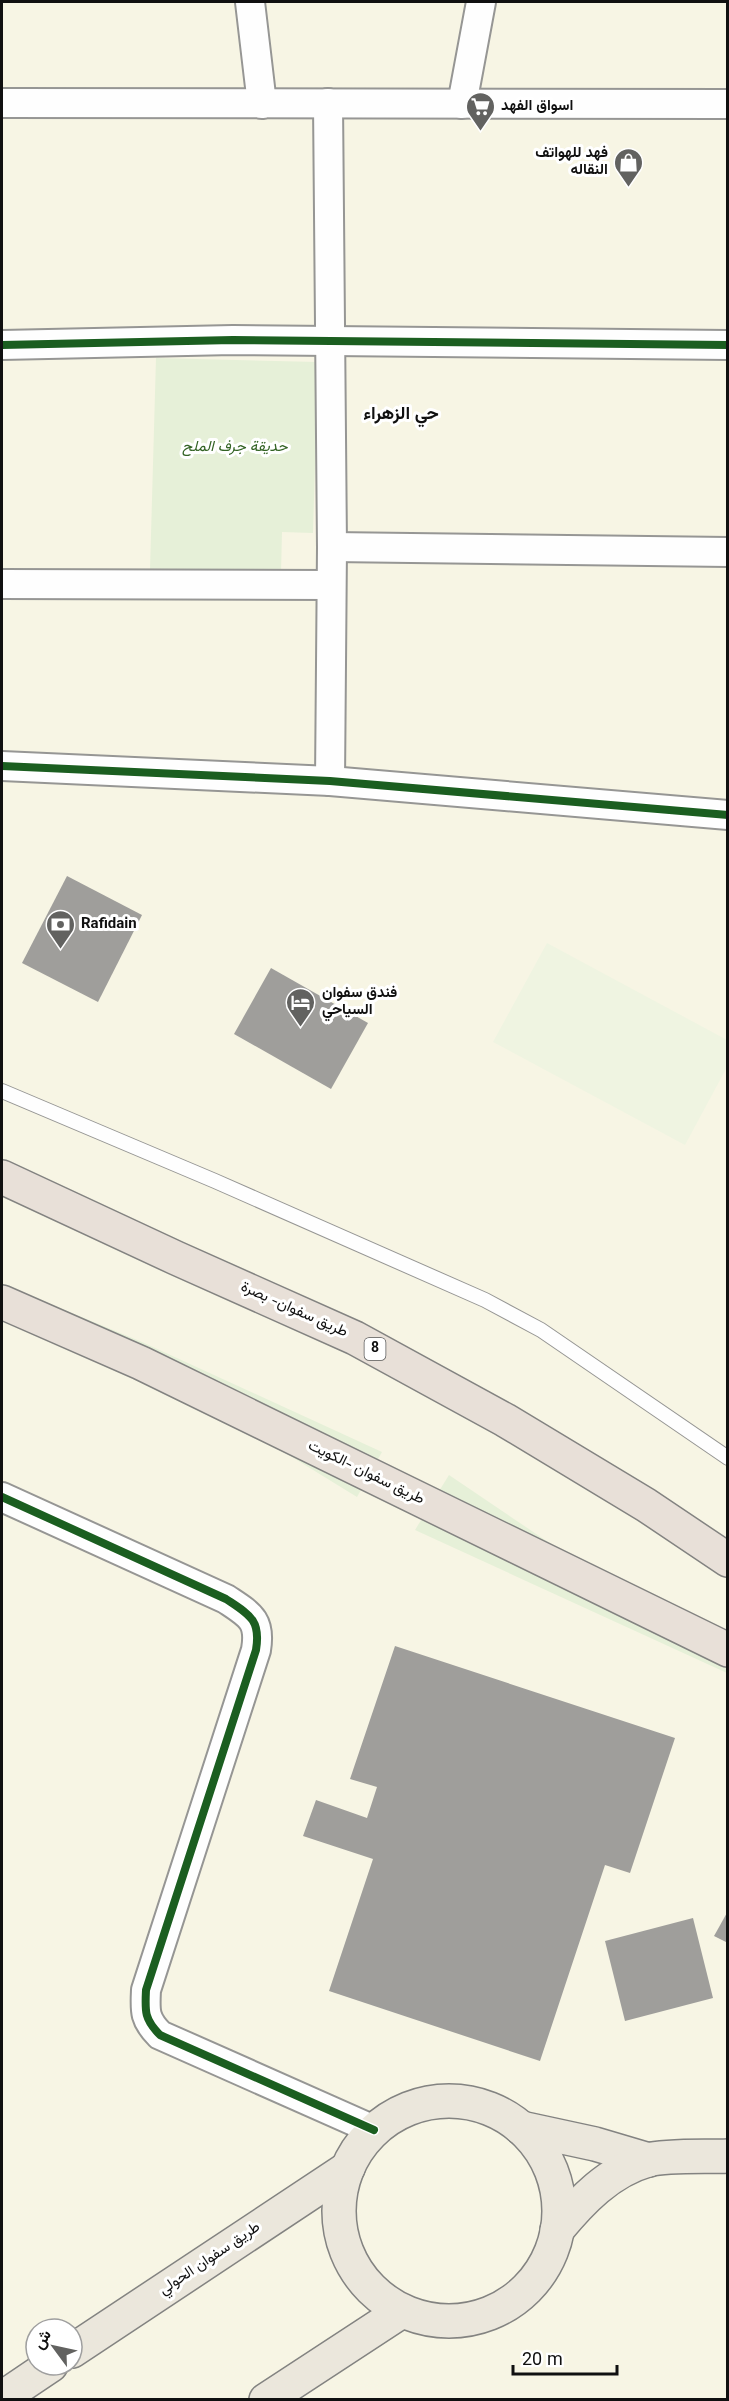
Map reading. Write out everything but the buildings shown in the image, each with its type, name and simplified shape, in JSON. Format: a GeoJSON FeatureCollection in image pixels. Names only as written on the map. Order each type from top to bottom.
{"type":"FeatureCollection","features":[{"type":"Feature","properties":{"kind":"highway","name":"طريق سفوان- بصرة"},"geometry":{"type":"LineString","coordinates":[[2,1177],[355,1338],[515,1426],[646,1505],[728,1560]]}},
{"type":"Feature","properties":{"kind":"highway","name":"طريق سفوان -الكويت"},"geometry":{"type":"LineString","coordinates":[[2,1302],[141,1363],[728,1650]]}},
{"type":"Feature","properties":{"kind":"main road","name":"طريق سفوان الحولي"},"geometry":{"type":"LineString","coordinates":[[458,2101],[481,2106],[502,2115],[521,2128],[536,2144],[548,2164],[557,2197],[557,2230],[552,2250],[543,2268],[516,2298],[481,2317],[461,2321],[421,2318],[402,2312],[384,2301],[368,2287],[355,2270],[340,2230],[341,2188],[348,2168],[359,2148],[374,2130],[392,2117],[413,2107],[436,2102],[458,2101]]}},
{"type":"Feature","properties":{"kind":"main road","name":"طريق سفوان الحولي"},"geometry":{"type":"LineString","coordinates":[[521,2128],[595,2144],[648,2160],[728,2156]]}},
{"type":"Feature","properties":{"kind":"main road","name":"طريق سفوان الحولي"},"geometry":{"type":"LineString","coordinates":[[557,2230],[582,2200],[613,2175],[648,2160]]}},
{"type":"Feature","properties":{"kind":"main road","name":"طريق سفوان الحولي"},"geometry":{"type":"LineString","coordinates":[[84,2343],[348,2168]]}},
{"type":"Feature","properties":{"kind":"main road"},"geometry":{"type":"LineString","coordinates":[[266,2400],[402,2312]]}},
{"type":"Feature","properties":{"kind":"main road"},"geometry":{"type":"LineString","coordinates":[[2,2398],[33,2377]]}},
{"type":"Feature","properties":{"kind":"street"},"geometry":{"type":"LineString","coordinates":[[250,2],[262,104]]}},
{"type":"Feature","properties":{"kind":"street"},"geometry":{"type":"LineString","coordinates":[[462,104],[480,2]]}},
{"type":"Feature","properties":{"kind":"street"},"geometry":{"type":"LineString","coordinates":[[2,103],[728,104]]}},
{"type":"Feature","properties":{"kind":"street"},"geometry":{"type":"LineString","coordinates":[[328,103],[332,547],[330,782]]}},
{"type":"Feature","properties":{"kind":"street"},"geometry":{"type":"LineString","coordinates":[[2,345],[234,340],[728,345]]}},
{"type":"Feature","properties":{"kind":"street"},"geometry":{"type":"LineString","coordinates":[[332,547],[728,552]]}},
{"type":"Feature","properties":{"kind":"street"},"geometry":{"type":"LineString","coordinates":[[2,584],[332,585]]}},
{"type":"Feature","properties":{"kind":"street"},"geometry":{"type":"LineString","coordinates":[[2,766],[330,782],[728,815]]}},
{"type":"Feature","properties":{"kind":"street"},"geometry":{"type":"LineString","coordinates":[[2,1497],[226,1599],[252,1619],[259,1632],[256,1650],[146,1990],[145,2012],[149,2025],[160,2035],[374,2130]]}},
{"type":"Feature","properties":{"kind":"lane"},"geometry":{"type":"LineString","coordinates":[[2,1090],[237,1190],[485,1300],[541,1330],[728,1458]]}},
{"type":"Feature","properties":{"kind":"green space"},"geometry":{"type":"Polygon","coordinates":[[[2,2],[727,2],[727,2399],[2,2400],[2,2]]]}},
{"type":"Feature","properties":{"kind":"green space","name":"حديقة جرف الملح"},"geometry":{"type":"Polygon","coordinates":[[[156,358],[318,362],[313,533],[282,532],[281,573],[150,570],[156,358]]]}},
{"type":"Feature","properties":{"kind":"green space"},"geometry":{"type":"Polygon","coordinates":[[[547,943],[727,1040],[727,1067],[685,1145],[493,1042],[547,943]]]}},
{"type":"Feature","properties":{"kind":"green space"},"geometry":{"type":"Polygon","coordinates":[[[2,1284],[142,1342],[382,1452],[357,1497],[292,1457],[128,1369],[2,1310],[2,1284]]]}},
{"type":"Feature","properties":{"kind":"green space"},"geometry":{"type":"Polygon","coordinates":[[[449,1475],[727,1663],[727,1673],[415,1530],[449,1475]]]}},
{"type":"Feature","properties":{"kind":"cycle path"},"geometry":{"type":"LineString","coordinates":[[2,345],[233,340],[728,345]]}},
{"type":"Feature","properties":{"kind":"cycle path"},"geometry":{"type":"LineString","coordinates":[[2,766],[330,781],[728,815]]}},
{"type":"Feature","properties":{"kind":"cycle path"},"geometry":{"type":"LineString","coordinates":[[2,1497],[226,1599],[252,1619],[257,1632],[256,1650],[146,1990],[148,2019],[160,2035],[374,2130]]}},
{"type":"Feature","properties":{"kind":"place","name":"اسواق الفهد"},"geometry":{"type":"Point","coordinates":[480,132]}},
{"type":"Feature","properties":{"kind":"place","name":"فهد للهواتف النقاله"},"geometry":{"type":"Point","coordinates":[629,188]}},
{"type":"Feature","properties":{"kind":"place","name":"Rafidain"},"geometry":{"type":"Point","coordinates":[60,950]}},
{"type":"Feature","properties":{"kind":"place","name":"فندق سفوان السياحي"},"geometry":{"type":"Point","coordinates":[301,1028]}},
{"type":"Feature","properties":{"kind":"district","name":"حي الزهراء"},"geometry":{"type":"Point","coordinates":[401,415]}}]}
